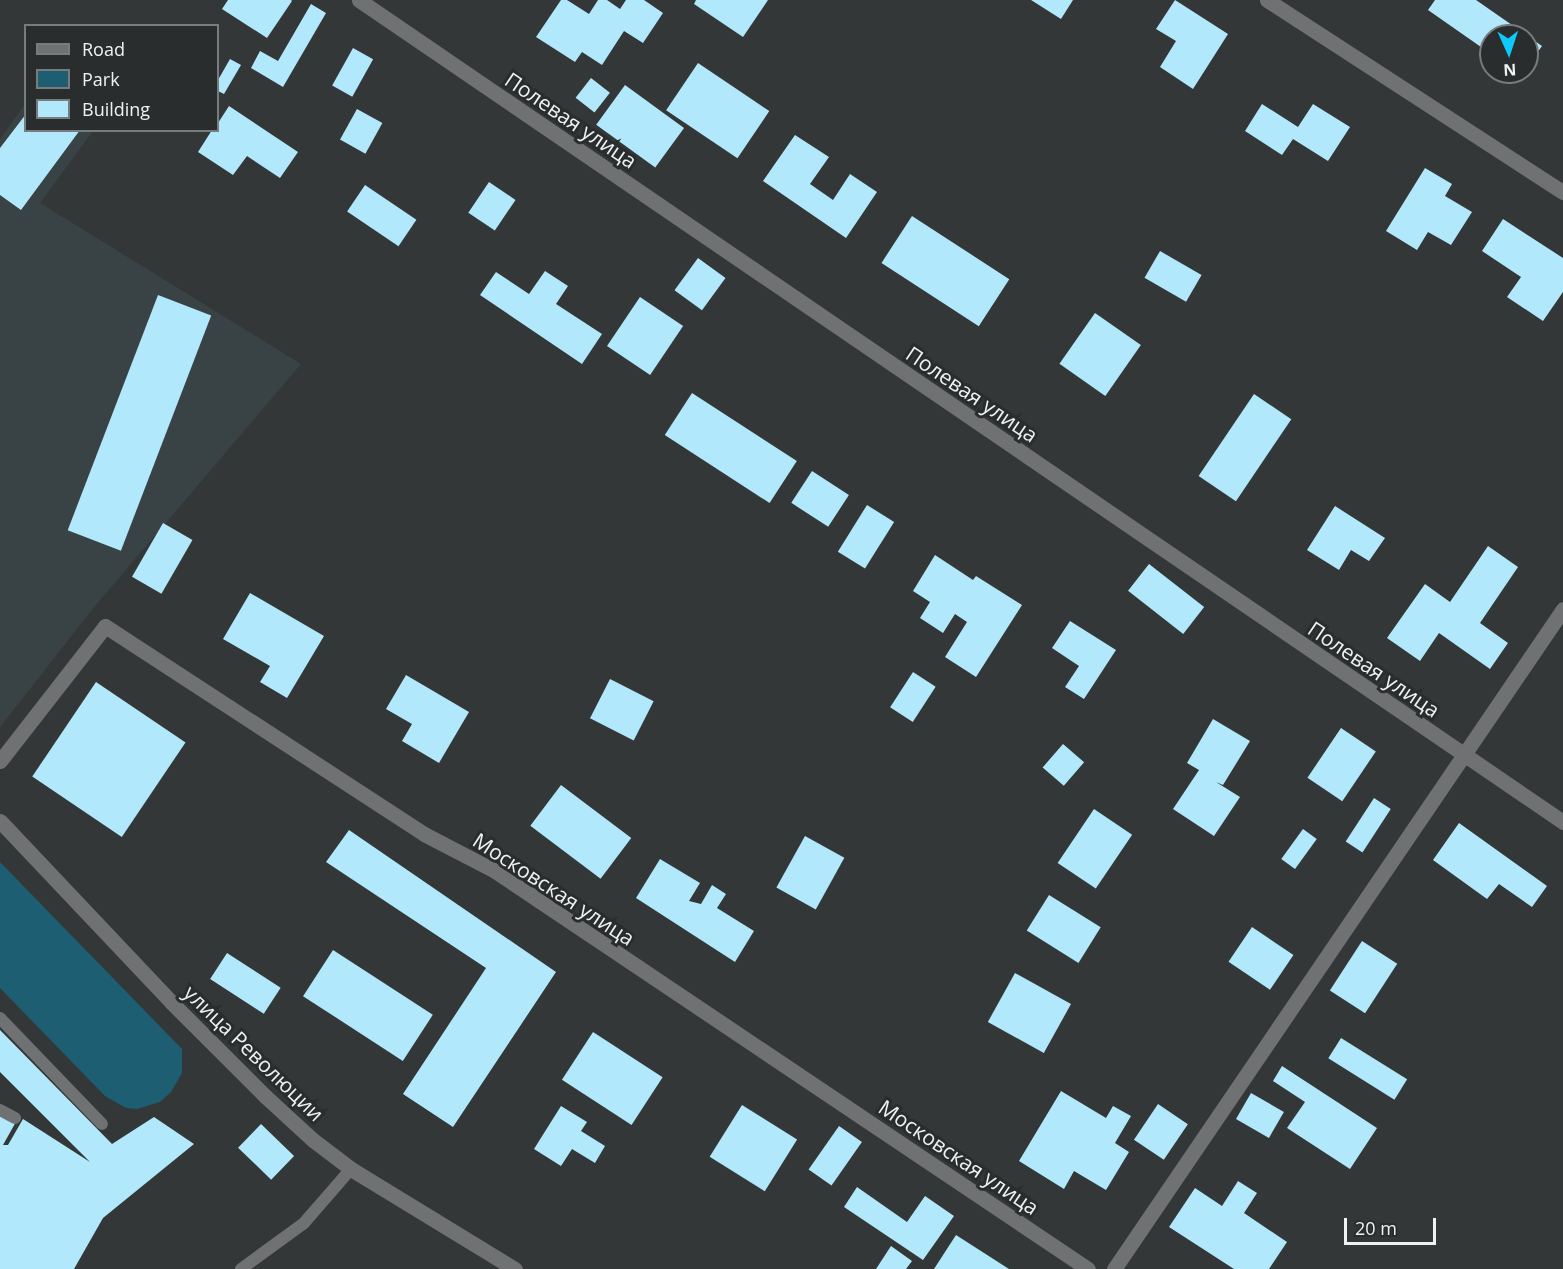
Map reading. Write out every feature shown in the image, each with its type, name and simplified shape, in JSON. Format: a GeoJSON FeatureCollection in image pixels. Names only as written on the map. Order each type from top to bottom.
{"type":"FeatureCollection","features":[{"type":"Feature","properties":{"kind":"street","name":"Полевая улица"},"geometry":{"type":"LineString","coordinates":[[359,0],[1563,822]]}},
{"type":"Feature","properties":{"kind":"street"},"geometry":{"type":"LineString","coordinates":[[1267,0],[1563,192]]}},
{"type":"Feature","properties":{"kind":"street"},"geometry":{"type":"LineString","coordinates":[[1114,1269],[1462,754],[1563,609]]}},
{"type":"Feature","properties":{"kind":"street","name":"Московская улица"},"geometry":{"type":"LineString","coordinates":[[0,761],[105,626],[424,834],[495,871],[1088,1269]]}},
{"type":"Feature","properties":{"kind":"street","name":"улица Революции"},"geometry":{"type":"LineString","coordinates":[[1,825],[265,1096],[351,1169],[515,1269]]}},
{"type":"Feature","properties":{"kind":"lane"},"geometry":{"type":"LineString","coordinates":[[0,1018],[102,1124]]}},
{"type":"Feature","properties":{"kind":"lane"},"geometry":{"type":"LineString","coordinates":[[0,1110],[15,1118]]}},
{"type":"Feature","properties":{"kind":"lane"},"geometry":{"type":"LineString","coordinates":[[241,1269],[304,1222],[351,1169]]}},
{"type":"Feature","properties":{"kind":"shaded area"},"geometry":{"type":"Polygon","coordinates":[[[24,105],[24,132],[92,132],[40,203],[301,364],[95,606],[0,727],[0,139],[24,105]]]}},
{"type":"Feature","properties":{"kind":"green space"},"geometry":{"type":"Polygon","coordinates":[[[0,862],[182,1049],[182,1073],[171,1092],[160,1102],[137,1109],[126,1108],[105,1096],[0,988],[0,862]]]}},
{"type":"Feature","properties":{"kind":"building"},"geometry":{"type":"Polygon","coordinates":[[[228,0],[292,1],[267,38],[222,9],[228,0]]]}},
{"type":"Feature","properties":{"kind":"building"},"geometry":{"type":"Polygon","coordinates":[[[561,0],[567,0],[589,14],[598,0],[607,0],[620,9],[626,0],[644,0],[663,13],[643,43],[624,31],[602,65],[582,52],[575,62],[536,37],[561,0]]]}},
{"type":"Feature","properties":{"kind":"building"},"geometry":{"type":"Polygon","coordinates":[[[696,0],[768,0],[743,37],[694,4],[696,0]]]}},
{"type":"Feature","properties":{"kind":"building"},"geometry":{"type":"Polygon","coordinates":[[[1031,0],[1073,0],[1061,19],[1031,0]]]}},
{"type":"Feature","properties":{"kind":"building"},"geometry":{"type":"Polygon","coordinates":[[[1175,0],[1228,34],[1193,89],[1160,67],[1176,41],[1156,29],[1175,0]]]}},
{"type":"Feature","properties":{"kind":"building"},"geometry":{"type":"Polygon","coordinates":[[[1435,0],[1476,0],[1510,24],[1479,24],[1479,46],[1428,10],[1435,0]]]}},
{"type":"Feature","properties":{"kind":"building"},"geometry":{"type":"Polygon","coordinates":[[[311,4],[326,13],[283,87],[251,68],[260,51],[278,61],[311,4]]]}},
{"type":"Feature","properties":{"kind":"building"},"geometry":{"type":"Polygon","coordinates":[[[353,48],[373,59],[352,97],[332,86],[353,48]]]}},
{"type":"Feature","properties":{"kind":"building"},"geometry":{"type":"Polygon","coordinates":[[[230,59],[241,65],[224,94],[219,92],[219,78],[230,59]]]}},
{"type":"Feature","properties":{"kind":"building"},"geometry":{"type":"Polygon","coordinates":[[[698,63],[769,111],[737,158],[666,110],[698,63]]]}},
{"type":"Feature","properties":{"kind":"building"},"geometry":{"type":"Polygon","coordinates":[[[591,78],[610,93],[595,112],[576,98],[591,78]]]}},
{"type":"Feature","properties":{"kind":"building"},"geometry":{"type":"Polygon","coordinates":[[[625,85],[684,128],[655,168],[596,125],[625,85]]]}},
{"type":"Feature","properties":{"kind":"building"},"geometry":{"type":"Polygon","coordinates":[[[1262,104],[1298,127],[1313,104],[1350,127],[1328,161],[1293,139],[1282,155],[1245,131],[1262,104]]]}},
{"type":"Feature","properties":{"kind":"building"},"geometry":{"type":"Polygon","coordinates":[[[229,106],[298,152],[280,178],[247,156],[233,175],[198,152],[211,132],[219,132],[219,121],[229,106]]]}},
{"type":"Feature","properties":{"kind":"building"},"geometry":{"type":"Polygon","coordinates":[[[357,109],[382,123],[365,154],[340,140],[357,109]]]}},
{"type":"Feature","properties":{"kind":"building"},"geometry":{"type":"Polygon","coordinates":[[[24,117],[24,132],[79,132],[21,210],[0,195],[0,148],[24,117]]]}},
{"type":"Feature","properties":{"kind":"building"},"geometry":{"type":"Polygon","coordinates":[[[795,135],[829,157],[810,184],[833,200],[850,174],[877,192],[846,238],[763,181],[795,135]]]}},
{"type":"Feature","properties":{"kind":"building"},"geometry":{"type":"Polygon","coordinates":[[[1425,168],[1452,184],[1445,196],[1472,212],[1451,245],[1428,232],[1417,250],[1386,231],[1425,168]]]}},
{"type":"Feature","properties":{"kind":"building"},"geometry":{"type":"Polygon","coordinates":[[[489,182],[516,200],[495,231],[468,213],[489,182]]]}},
{"type":"Feature","properties":{"kind":"building"},"geometry":{"type":"Polygon","coordinates":[[[365,185],[416,220],[399,246],[347,212],[365,185]]]}},
{"type":"Feature","properties":{"kind":"building"},"geometry":{"type":"Polygon","coordinates":[[[912,216],[1009,279],[979,326],[882,263],[912,216]]]}},
{"type":"Feature","properties":{"kind":"building"},"geometry":{"type":"Polygon","coordinates":[[[1503,219],[1563,258],[1563,292],[1543,321],[1507,297],[1521,277],[1482,251],[1503,219]]]}},
{"type":"Feature","properties":{"kind":"building"},"geometry":{"type":"Polygon","coordinates":[[[1160,251],[1202,275],[1186,302],[1144,278],[1160,251]]]}},
{"type":"Feature","properties":{"kind":"building"},"geometry":{"type":"Polygon","coordinates":[[[698,258],[726,278],[702,310],[674,290],[698,258]]]}},
{"type":"Feature","properties":{"kind":"building"},"geometry":{"type":"Polygon","coordinates":[[[545,271],[568,286],[556,304],[602,334],[582,364],[480,295],[496,272],[529,294],[545,271]]]}},
{"type":"Feature","properties":{"kind":"building"},"geometry":{"type":"Polygon","coordinates":[[[158,295],[211,315],[121,551],[68,530],[158,295]]]}},
{"type":"Feature","properties":{"kind":"building"},"geometry":{"type":"Polygon","coordinates":[[[640,297],[683,326],[650,375],[607,346],[640,297]]]}},
{"type":"Feature","properties":{"kind":"building"},"geometry":{"type":"Polygon","coordinates":[[[1095,313],[1141,345],[1105,396],[1059,364],[1095,313]]]}},
{"type":"Feature","properties":{"kind":"building"},"geometry":{"type":"Polygon","coordinates":[[[692,393],[797,461],[770,503],[665,435],[692,393]]]}},
{"type":"Feature","properties":{"kind":"building"},"geometry":{"type":"Polygon","coordinates":[[[1254,394],[1291,419],[1236,501],[1199,476],[1254,394]]]}},
{"type":"Feature","properties":{"kind":"building"},"geometry":{"type":"Polygon","coordinates":[[[812,471],[849,495],[828,527],[791,503],[812,471]]]}},
{"type":"Feature","properties":{"kind":"building"},"geometry":{"type":"Polygon","coordinates":[[[867,505],[894,522],[865,569],[838,552],[867,505]]]}},
{"type":"Feature","properties":{"kind":"building"},"geometry":{"type":"Polygon","coordinates":[[[1335,506],[1385,538],[1369,561],[1351,550],[1339,570],[1307,550],[1335,506]]]}},
{"type":"Feature","properties":{"kind":"building"},"geometry":{"type":"Polygon","coordinates":[[[163,523],[192,540],[161,594],[132,577],[163,523]]]}},
{"type":"Feature","properties":{"kind":"building"},"geometry":{"type":"Polygon","coordinates":[[[1488,546],[1518,567],[1480,623],[1508,643],[1490,669],[1439,633],[1420,661],[1387,638],[1425,584],[1450,602],[1488,546]]]}},
{"type":"Feature","properties":{"kind":"building"},"geometry":{"type":"Polygon","coordinates":[[[935,555],[973,580],[976,576],[1022,605],[976,677],[945,657],[967,622],[955,614],[943,633],[920,618],[930,602],[913,591],[935,555]]]}},
{"type":"Feature","properties":{"kind":"building"},"geometry":{"type":"Polygon","coordinates":[[[1149,564],[1204,607],[1183,634],[1128,591],[1149,564]]]}},
{"type":"Feature","properties":{"kind":"building"},"geometry":{"type":"Polygon","coordinates":[[[250,593],[324,636],[287,698],[260,682],[270,666],[223,639],[250,593]]]}},
{"type":"Feature","properties":{"kind":"building"},"geometry":{"type":"Polygon","coordinates":[[[1070,621],[1116,650],[1084,699],[1065,687],[1079,666],[1052,648],[1070,621]]]}},
{"type":"Feature","properties":{"kind":"building"},"geometry":{"type":"Polygon","coordinates":[[[913,672],[936,687],[913,722],[890,707],[913,672]]]}},
{"type":"Feature","properties":{"kind":"building"},"geometry":{"type":"Polygon","coordinates":[[[406,675],[469,712],[439,763],[402,741],[412,724],[386,709],[406,675]]]}},
{"type":"Feature","properties":{"kind":"building"},"geometry":{"type":"Polygon","coordinates":[[[610,679],[654,701],[634,740],[590,718],[610,679]]]}},
{"type":"Feature","properties":{"kind":"building"},"geometry":{"type":"Polygon","coordinates":[[[96,682],[186,742],[122,837],[32,777],[96,682]]]}},
{"type":"Feature","properties":{"kind":"building"},"geometry":{"type":"Polygon","coordinates":[[[1213,719],[1250,741],[1223,785],[1216,782],[1240,797],[1214,836],[1173,809],[1199,770],[1187,763],[1213,719]]]}},
{"type":"Feature","properties":{"kind":"building"},"geometry":{"type":"Polygon","coordinates":[[[1341,728],[1376,751],[1342,801],[1307,778],[1341,728]]]}},
{"type":"Feature","properties":{"kind":"building"},"geometry":{"type":"Polygon","coordinates":[[[1063,744],[1084,762],[1064,786],[1043,767],[1063,744]]]}},
{"type":"Feature","properties":{"kind":"building"},"geometry":{"type":"Polygon","coordinates":[[[561,785],[631,838],[601,879],[530,826],[561,785]]]}},
{"type":"Feature","properties":{"kind":"building"},"geometry":{"type":"Polygon","coordinates":[[[1374,798],[1391,809],[1362,853],[1346,842],[1374,798]]]}},
{"type":"Feature","properties":{"kind":"building"},"geometry":{"type":"Polygon","coordinates":[[[1094,809],[1132,835],[1096,889],[1058,863],[1094,809]]]}},
{"type":"Feature","properties":{"kind":"building"},"geometry":{"type":"Polygon","coordinates":[[[1459,823],[1547,886],[1532,907],[1499,884],[1487,899],[1433,860],[1459,823]]]}},
{"type":"Feature","properties":{"kind":"building"},"geometry":{"type":"Polygon","coordinates":[[[1303,829],[1317,839],[1295,869],[1281,859],[1303,829]]]}},
{"type":"Feature","properties":{"kind":"building"},"geometry":{"type":"Polygon","coordinates":[[[349,830],[556,972],[453,1127],[403,1094],[486,968],[326,862],[349,830]]]}},
{"type":"Feature","properties":{"kind":"building"},"geometry":{"type":"Polygon","coordinates":[[[805,836],[844,858],[816,909],[776,888],[805,836]]]}},
{"type":"Feature","properties":{"kind":"building"},"geometry":{"type":"Polygon","coordinates":[[[660,859],[700,883],[689,901],[701,904],[712,885],[726,894],[717,908],[754,931],[735,962],[636,898],[660,859]]]}},
{"type":"Feature","properties":{"kind":"building"},"geometry":{"type":"Polygon","coordinates":[[[1049,895],[1101,927],[1078,963],[1027,931],[1049,895]]]}},
{"type":"Feature","properties":{"kind":"building"},"geometry":{"type":"Polygon","coordinates":[[[1252,927],[1293,955],[1270,990],[1229,962],[1252,927]]]}},
{"type":"Feature","properties":{"kind":"building"},"geometry":{"type":"Polygon","coordinates":[[[1362,941],[1397,964],[1365,1013],[1330,990],[1362,941]]]}},
{"type":"Feature","properties":{"kind":"building"},"geometry":{"type":"Polygon","coordinates":[[[333,950],[433,1015],[403,1061],[303,996],[333,950]]]}},
{"type":"Feature","properties":{"kind":"building"},"geometry":{"type":"Polygon","coordinates":[[[227,953],[281,988],[264,1014],[210,979],[227,953]]]}},
{"type":"Feature","properties":{"kind":"building"},"geometry":{"type":"Polygon","coordinates":[[[1015,973],[1071,1004],[1044,1053],[988,1022],[1015,973]]]}},
{"type":"Feature","properties":{"kind":"building"},"geometry":{"type":"Polygon","coordinates":[[[0,1030],[112,1144],[154,1117],[194,1144],[103,1218],[74,1269],[0,1269],[0,1110],[17,1120],[3,1145],[8,1145],[23,1119],[90,1162],[0,1072],[0,1030]]]}},
{"type":"Feature","properties":{"kind":"building"},"geometry":{"type":"Polygon","coordinates":[[[593,1032],[663,1077],[632,1125],[562,1080],[593,1032]]]}},
{"type":"Feature","properties":{"kind":"building"},"geometry":{"type":"Polygon","coordinates":[[[1341,1038],[1407,1079],[1394,1100],[1328,1058],[1341,1038]]]}},
{"type":"Feature","properties":{"kind":"building"},"geometry":{"type":"Polygon","coordinates":[[[1282,1066],[1377,1128],[1350,1169],[1287,1128],[1305,1102],[1273,1081],[1282,1066]]]}},
{"type":"Feature","properties":{"kind":"building"},"geometry":{"type":"Polygon","coordinates":[[[1061,1091],[1106,1118],[1113,1106],[1131,1116],[1115,1143],[1129,1152],[1106,1190],[1074,1171],[1064,1189],[1019,1161],[1061,1091]]]}},
{"type":"Feature","properties":{"kind":"building"},"geometry":{"type":"Polygon","coordinates":[[[1251,1093],[1284,1112],[1269,1138],[1236,1119],[1251,1093]]]}},
{"type":"Feature","properties":{"kind":"building"},"geometry":{"type":"Polygon","coordinates":[[[1158,1104],[1188,1124],[1164,1160],[1134,1140],[1158,1104]]]}},
{"type":"Feature","properties":{"kind":"building"},"geometry":{"type":"Polygon","coordinates":[[[742,1105],[797,1139],[765,1191],[710,1157],[742,1105]]]}},
{"type":"Feature","properties":{"kind":"building"},"geometry":{"type":"Polygon","coordinates":[[[561,1106],[587,1122],[581,1131],[605,1146],[595,1163],[572,1149],[561,1166],[534,1149],[561,1106]]]}},
{"type":"Feature","properties":{"kind":"building"},"geometry":{"type":"Polygon","coordinates":[[[261,1124],[294,1156],[271,1180],[238,1148],[261,1124]]]}},
{"type":"Feature","properties":{"kind":"building"},"geometry":{"type":"Polygon","coordinates":[[[839,1126],[862,1142],[832,1185],[809,1169],[839,1126]]]}},
{"type":"Feature","properties":{"kind":"building"},"geometry":{"type":"Polygon","coordinates":[[[1238,1181],[1257,1193],[1244,1213],[1287,1242],[1269,1269],[1234,1269],[1169,1227],[1195,1188],[1222,1206],[1238,1181]]]}},
{"type":"Feature","properties":{"kind":"building"},"geometry":{"type":"Polygon","coordinates":[[[857,1187],[907,1222],[925,1196],[954,1216],[923,1260],[844,1207],[857,1187]]]}},
{"type":"Feature","properties":{"kind":"building"},"geometry":{"type":"Polygon","coordinates":[[[956,1235],[1009,1269],[934,1269],[956,1235]]]}},
{"type":"Feature","properties":{"kind":"building"},"geometry":{"type":"Polygon","coordinates":[[[891,1246],[912,1261],[906,1269],[876,1269],[891,1246]]]}}]}
